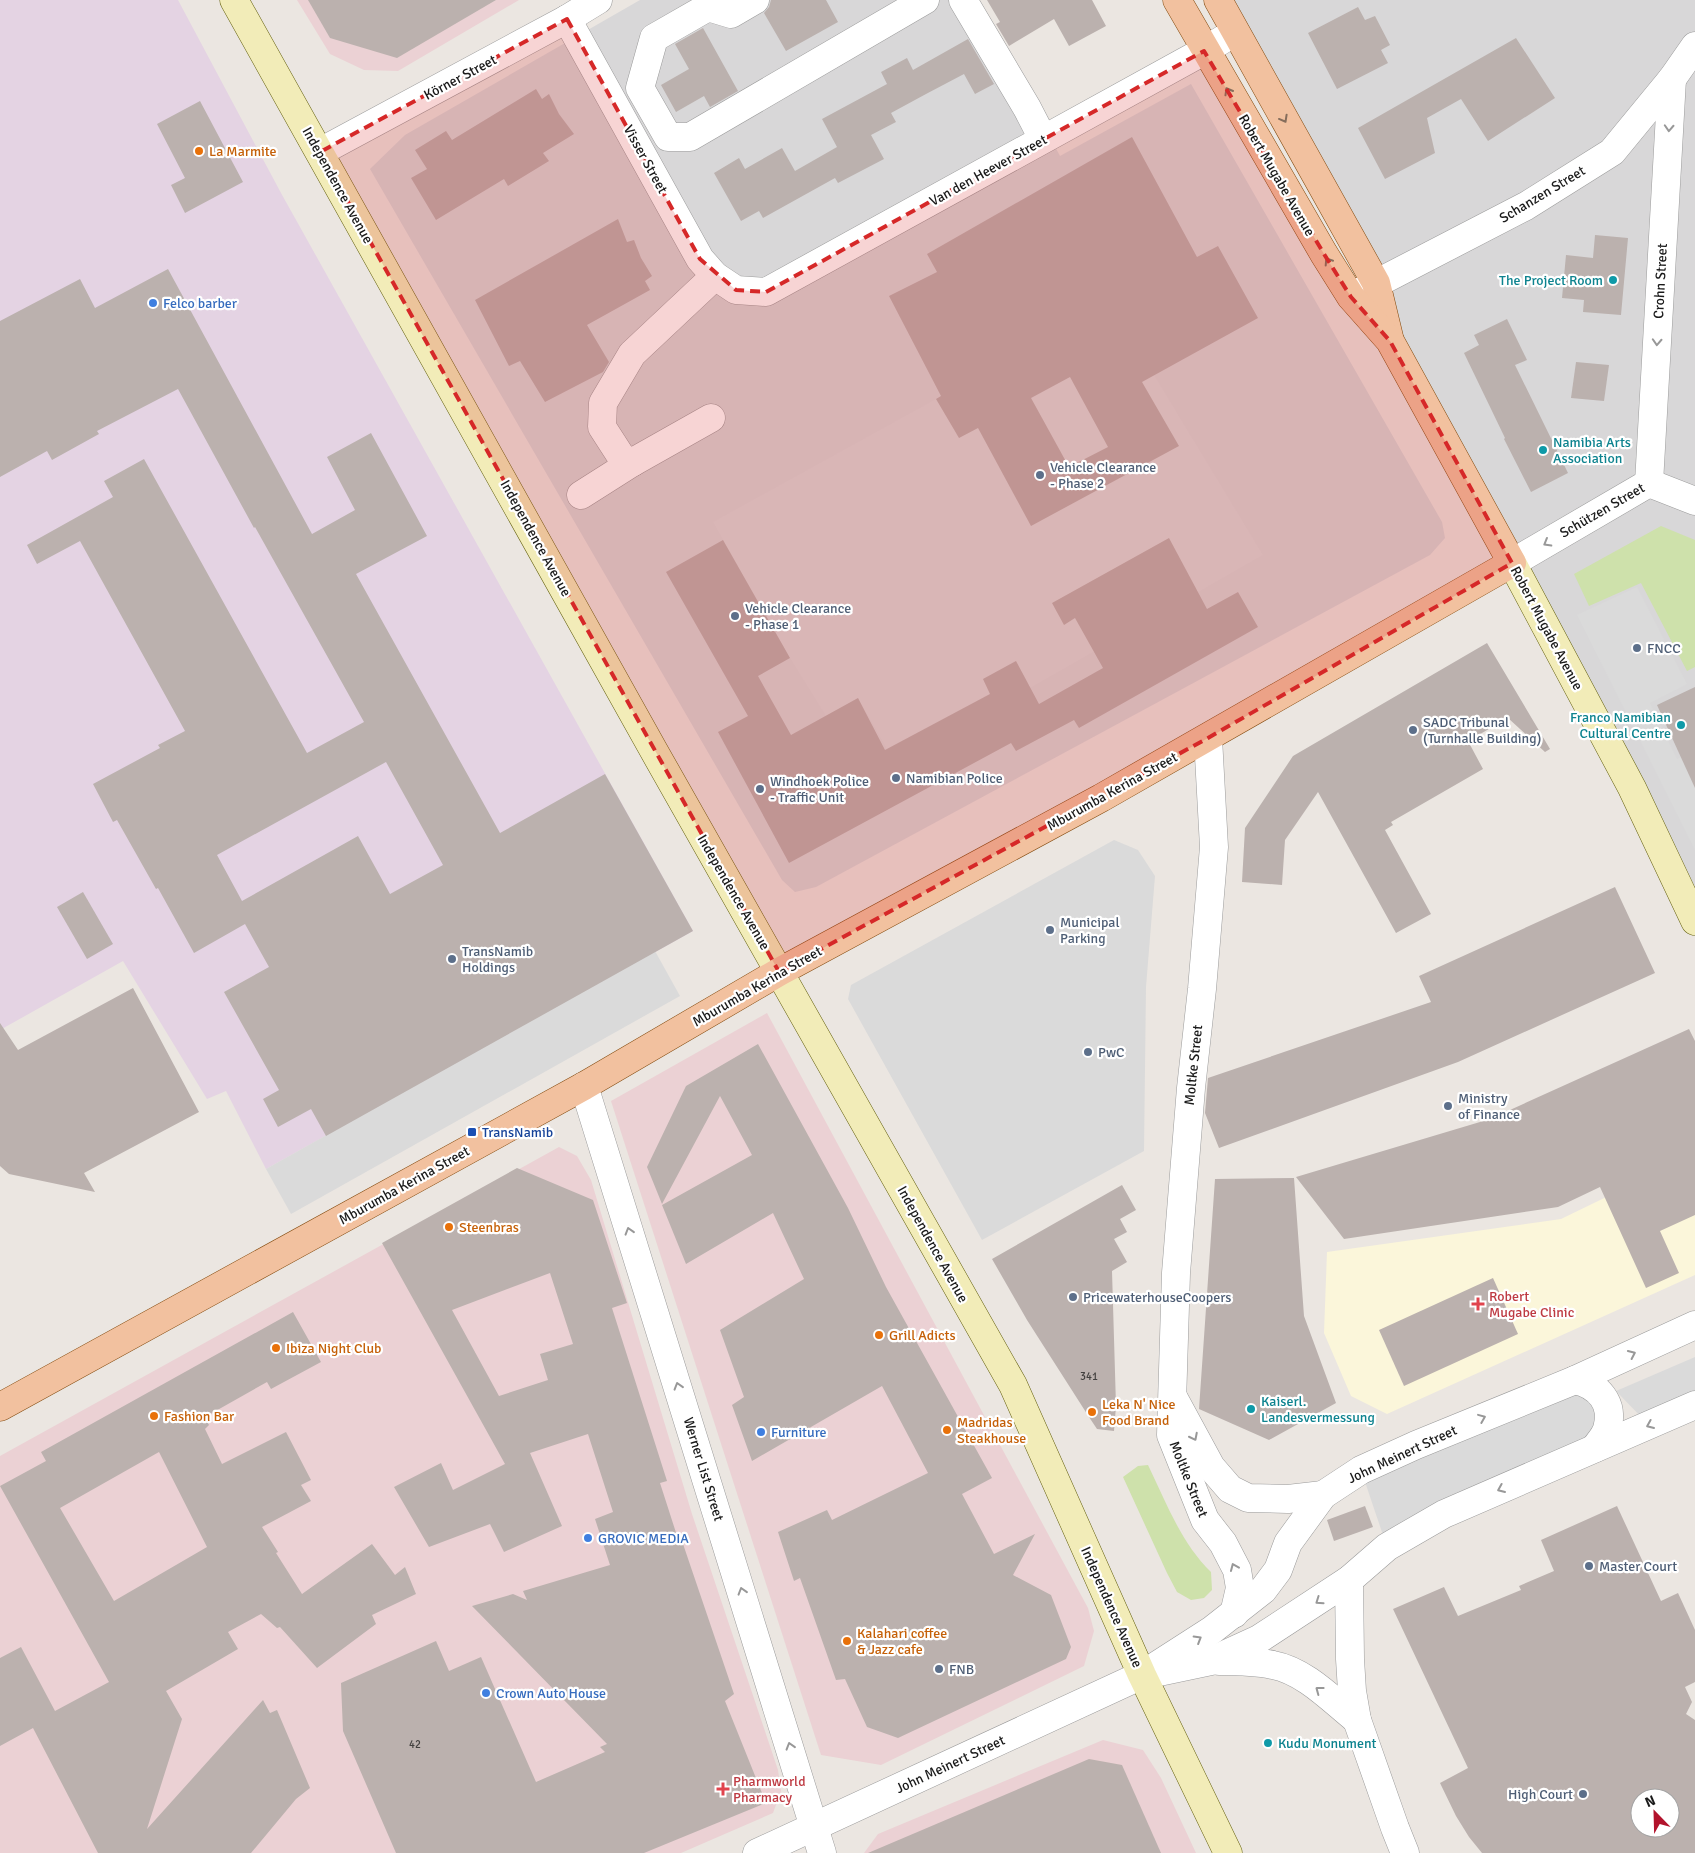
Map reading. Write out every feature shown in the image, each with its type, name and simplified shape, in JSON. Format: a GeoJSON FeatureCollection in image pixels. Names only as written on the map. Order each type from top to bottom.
{"type":"FeatureCollection","features":[{"type":"Feature","properties":{"kind":"main road","name":"Independence Avenue"},"geometry":{"type":"LineString","coordinates":[[234,0],[1013,1385],[1142,1675],[1228,1853]]}},
{"type":"Feature","properties":{"kind":"main road","name":"Robert Mugabe Avenue"},"geometry":{"type":"LineString","coordinates":[[1176,0],[1324,254],[1351,297],[1390,341],[1512,563],[1632,788],[1695,921]]}},
{"type":"Feature","properties":{"kind":"main road","name":"Robert Mugabe Avenue"},"geometry":{"type":"LineString","coordinates":[[1218,0],[1376,283],[1390,341]]}},
{"type":"Feature","properties":{"kind":"main road","name":"Mburumba Kerina Street"},"geometry":{"type":"LineString","coordinates":[[0,1407],[584,1086],[779,972],[1101,798],[1512,563]]}},
{"type":"Feature","properties":{"kind":"street","name":"Körner Street"},"geometry":{"type":"LineString","coordinates":[[320,152],[598,0]]}},
{"type":"Feature","properties":{"kind":"street"},"geometry":{"type":"LineString","coordinates":[[755,0],[731,14],[708,7],[654,38],[640,88],[668,137],[690,137],[925,0]]}},
{"type":"Feature","properties":{"kind":"street"},"geometry":{"type":"LineString","coordinates":[[963,0],[1028,108],[1043,139]]}},
{"type":"Feature","properties":{"kind":"street","name":"Visser Street"},"geometry":{"type":"LineString","coordinates":[[567,18],[700,259],[725,283]]}},
{"type":"Feature","properties":{"kind":"street","name":"Van den Heever Street"},"geometry":{"type":"LineString","coordinates":[[725,283],[766,292],[1204,51],[1235,32]]}},
{"type":"Feature","properties":{"kind":"street","name":"Schanzen Street"},"geometry":{"type":"LineString","coordinates":[[1351,297],[1526,206],[1612,152],[1672,79],[1695,46]]}},
{"type":"Feature","properties":{"kind":"street","name":"Crohn Street"},"geometry":{"type":"LineString","coordinates":[[1649,482],[1672,79]]}},
{"type":"Feature","properties":{"kind":"street"},"geometry":{"type":"LineString","coordinates":[[633,462],[622,458],[602,428],[603,403],[632,354],[725,283]]}},
{"type":"Feature","properties":{"kind":"street"},"geometry":{"type":"LineString","coordinates":[[581,495],[633,462],[711,418]]}},
{"type":"Feature","properties":{"kind":"street","name":"Schützen Street"},"geometry":{"type":"LineString","coordinates":[[1512,563],[1649,482],[1695,501]]}},
{"type":"Feature","properties":{"kind":"street","name":"Moltke Street"},"geometry":{"type":"LineString","coordinates":[[1208,738],[1214,828],[1213,874],[1191,1088],[1178,1244],[1171,1434],[1205,1520],[1222,1543],[1236,1570],[1240,1588],[1234,1614]]}},
{"type":"Feature","properties":{"kind":"street","name":"Werner List Street"},"geometry":{"type":"LineString","coordinates":[[584,1086],[822,1853]]}},
{"type":"Feature","properties":{"kind":"street","name":"John Meinert Street"},"geometry":{"type":"LineString","coordinates":[[757,1853],[1142,1675],[1234,1614],[1263,1590],[1278,1570],[1288,1543],[1323,1494],[1361,1470],[1416,1444],[1575,1380],[1695,1325]]}},
{"type":"Feature","properties":{"kind":"street"},"geometry":{"type":"LineString","coordinates":[[1575,1380],[1588,1383],[1599,1392],[1609,1411],[1607,1430],[1595,1448]]}},
{"type":"Feature","properties":{"kind":"street","name":"Moltke Street"},"geometry":{"type":"LineString","coordinates":[[1172,1394],[1211,1467],[1230,1489],[1248,1498],[1288,1499],[1323,1494]]}},
{"type":"Feature","properties":{"kind":"street","name":"John Meinert Street"},"geometry":{"type":"LineString","coordinates":[[1142,1675],[1211,1661],[1259,1639],[1349,1580],[1387,1547],[1444,1514],[1695,1406]]}},
{"type":"Feature","properties":{"kind":"street"},"geometry":{"type":"LineString","coordinates":[[1349,1580],[1350,1659],[1352,1691],[1357,1720],[1394,1828],[1405,1853]]}},
{"type":"Feature","properties":{"kind":"street"},"geometry":{"type":"LineString","coordinates":[[1211,1661],[1252,1661],[1275,1665],[1298,1675],[1357,1720]]}},
{"type":"Feature","properties":{"kind":"highlighted area"},"geometry":{"type":"Polygon","coordinates":[[[567,19],[700,259],[736,290],[766,292],[1204,51],[1351,297],[1390,341],[1512,563],[1208,738],[779,972],[320,152],[567,19]]]}},
{"type":"Feature","properties":{"kind":"shaded area"},"geometry":{"type":"Polygon","coordinates":[[[0,0],[178,0],[281,193],[693,931],[266,1169],[226,1091],[207,1099],[123,961],[0,1030],[0,0]]]}},
{"type":"Feature","properties":{"kind":"shaded area"},"geometry":{"type":"Polygon","coordinates":[[[297,0],[519,0],[398,71],[364,70],[330,54],[297,0]]]}},
{"type":"Feature","properties":{"kind":"shaded area"},"geometry":{"type":"Polygon","coordinates":[[[640,0],[976,0],[1060,156],[1191,84],[1442,522],[1445,538],[1430,555],[816,887],[795,892],[782,880],[370,169],[405,135],[640,0]]]}},
{"type":"Feature","properties":{"kind":"shaded area"},"geometry":{"type":"Polygon","coordinates":[[[1218,0],[1695,0],[1695,921],[1218,0]]]}},
{"type":"Feature","properties":{"kind":"shaded area"},"geometry":{"type":"Polygon","coordinates":[[[1135,341],[1263,555],[1030,688],[1015,661],[983,679],[990,694],[887,749],[858,698],[826,716],[790,658],[713,522],[936,399],[959,438],[1135,341]]]}},
{"type":"Feature","properties":{"kind":"shaded area"},"geometry":{"type":"Polygon","coordinates":[[[1637,587],[1687,684],[1650,703],[1677,759],[1695,751],[1695,850],[1577,615],[1637,587]]]}},
{"type":"Feature","properties":{"kind":"shaded area"},"geometry":{"type":"Polygon","coordinates":[[[1114,840],[1138,850],[1155,876],[1146,987],[1144,1151],[982,1240],[848,999],[851,985],[1114,840]]]}},
{"type":"Feature","properties":{"kind":"shaded area"},"geometry":{"type":"Polygon","coordinates":[[[655,951],[680,996],[291,1214],[266,1169],[655,951]]]}},
{"type":"Feature","properties":{"kind":"shaded area"},"geometry":{"type":"Polygon","coordinates":[[[767,1013],[1088,1608],[1094,1631],[1084,1666],[881,1765],[821,1755],[611,1101],[767,1013]]]}},
{"type":"Feature","properties":{"kind":"shaded area"},"geometry":{"type":"Polygon","coordinates":[[[559,1147],[577,1156],[591,1180],[692,1514],[778,1770],[781,1791],[773,1813],[681,1853],[0,1853],[0,1456],[559,1147]]]}},
{"type":"Feature","properties":{"kind":"shaded area","name":"Robert Mugabe Clinic"},"geometry":{"type":"Polygon","coordinates":[[[1695,1154],[1695,1275],[1387,1414],[1351,1396],[1324,1333],[1327,1252],[1561,1219],[1695,1154]]]}},
{"type":"Feature","properties":{"kind":"shaded area"},"geometry":{"type":"Polygon","coordinates":[[[1695,1357],[1695,1405],[1649,1425],[1616,1391],[1695,1357]]]}},
{"type":"Feature","properties":{"kind":"shaded area"},"geometry":{"type":"Polygon","coordinates":[[[1588,1383],[1607,1430],[1387,1547],[1361,1470],[1588,1383]]]}},
{"type":"Feature","properties":{"kind":"shaded area"},"geometry":{"type":"Polygon","coordinates":[[[1103,1740],[1143,1750],[1161,1778],[1196,1853],[864,1853],[878,1834],[1103,1740]]]}},
{"type":"Feature","properties":{"kind":"green space"},"geometry":{"type":"Polygon","coordinates":[[[1661,526],[1695,540],[1695,667],[1687,671],[1641,583],[1589,606],[1574,574],[1661,526]]]}},
{"type":"Feature","properties":{"kind":"green space"},"geometry":{"type":"Polygon","coordinates":[[[1148,1465],[1183,1535],[1200,1561],[1211,1572],[1212,1590],[1204,1598],[1191,1600],[1177,1592],[1123,1477],[1138,1466],[1148,1465]]]}},
{"type":"Feature","properties":{"kind":"building"},"geometry":{"type":"Polygon","coordinates":[[[308,0],[496,0],[397,58],[330,38],[308,0]]]}},
{"type":"Feature","properties":{"kind":"building"},"geometry":{"type":"Polygon","coordinates":[[[771,0],[826,0],[838,22],[786,51],[764,13],[769,7],[771,0]]]}},
{"type":"Feature","properties":{"kind":"building"},"geometry":{"type":"Polygon","coordinates":[[[987,0],[1092,0],[1106,26],[1069,46],[1054,19],[1009,46],[996,24],[1000,22],[987,0]]]}},
{"type":"Feature","properties":{"kind":"building"},"geometry":{"type":"Polygon","coordinates":[[[1358,7],[1365,20],[1375,16],[1390,45],[1381,50],[1388,63],[1337,89],[1308,33],[1358,7]]]}},
{"type":"Feature","properties":{"kind":"building"},"geometry":{"type":"Polygon","coordinates":[[[703,28],[738,91],[710,107],[704,96],[676,112],[661,85],[689,69],[675,44],[703,28]]]}},
{"type":"Feature","properties":{"kind":"building"},"geometry":{"type":"Polygon","coordinates":[[[1516,38],[1555,98],[1488,141],[1461,99],[1427,118],[1435,153],[1385,179],[1358,128],[1516,38]]]}},
{"type":"Feature","properties":{"kind":"building"},"geometry":{"type":"Polygon","coordinates":[[[968,39],[994,84],[975,94],[964,74],[926,94],[891,113],[896,122],[871,135],[884,159],[838,183],[835,178],[763,218],[759,211],[741,221],[714,173],[739,158],[745,169],[782,148],[795,171],[837,147],[822,119],[887,84],[881,72],[907,58],[913,70],[968,39]]]}},
{"type":"Feature","properties":{"kind":"building"},"geometry":{"type":"Polygon","coordinates":[[[536,89],[542,99],[549,94],[559,114],[574,134],[543,153],[549,161],[508,186],[504,179],[436,220],[411,178],[427,169],[415,150],[446,131],[452,140],[536,89]]]}},
{"type":"Feature","properties":{"kind":"building","name":"La Marmite"},"geometry":{"type":"Polygon","coordinates":[[[200,101],[243,182],[185,213],[171,185],[185,178],[157,124],[200,101]]]}},
{"type":"Feature","properties":{"kind":"building"},"geometry":{"type":"Polygon","coordinates":[[[1132,137],[1197,257],[1218,246],[1258,318],[1142,382],[1179,446],[1031,526],[978,428],[959,438],[936,399],[941,396],[889,296],[937,272],[927,254],[1132,137]],[[1070,377],[1031,398],[1069,467],[1108,447],[1070,377]]]}},
{"type":"Feature","properties":{"kind":"building"},"geometry":{"type":"Polygon","coordinates":[[[618,219],[627,242],[634,240],[641,258],[652,276],[645,281],[650,290],[587,325],[609,362],[603,372],[545,402],[520,361],[509,366],[475,300],[618,219]]]}},
{"type":"Feature","properties":{"kind":"building"},"geometry":{"type":"Polygon","coordinates":[[[1595,235],[1628,238],[1621,315],[1583,312],[1584,300],[1562,298],[1566,255],[1593,258],[1595,235]]]}},
{"type":"Feature","properties":{"kind":"building"},"geometry":{"type":"Polygon","coordinates":[[[168,269],[312,534],[355,510],[327,457],[371,433],[427,536],[356,574],[500,833],[605,774],[693,931],[326,1136],[311,1109],[278,1127],[263,1099],[279,1090],[224,992],[269,967],[245,924],[194,953],[158,888],[156,889],[117,820],[113,822],[93,784],[160,748],[158,745],[185,731],[80,541],[37,564],[27,545],[113,497],[104,481],[144,459],[307,753],[364,722],[178,389],[97,431],[99,434],[52,460],[47,451],[0,477],[0,321],[80,279],[95,308],[168,269]],[[386,762],[217,855],[242,901],[358,836],[390,894],[443,865],[386,762]]]}},
{"type":"Feature","properties":{"kind":"building"},"geometry":{"type":"Polygon","coordinates":[[[1507,319],[1527,360],[1515,365],[1568,473],[1531,492],[1464,353],[1479,345],[1474,335],[1507,319]]]}},
{"type":"Feature","properties":{"kind":"building"},"geometry":{"type":"Polygon","coordinates":[[[1576,362],[1609,365],[1604,401],[1571,398],[1576,362]]]}},
{"type":"Feature","properties":{"kind":"building"},"geometry":{"type":"Polygon","coordinates":[[[1169,538],[1207,609],[1238,592],[1258,627],[1079,728],[1074,720],[1016,751],[1011,743],[789,863],[718,732],[748,716],[666,572],[723,540],[790,658],[758,676],[791,735],[858,698],[885,750],[990,694],[983,679],[1016,661],[1039,704],[1103,668],[1075,618],[1064,625],[1052,603],[1169,538]]]}},
{"type":"Feature","properties":{"kind":"building"},"geometry":{"type":"Polygon","coordinates":[[[1487,643],[1550,749],[1545,752],[1508,718],[1468,741],[1483,769],[1391,822],[1393,825],[1385,830],[1431,914],[1396,933],[1318,792],[1285,840],[1282,885],[1242,882],[1245,828],[1293,756],[1487,643]]]}},
{"type":"Feature","properties":{"kind":"building","name":"Franco Namibian Cultural Centre"},"geometry":{"type":"Polygon","coordinates":[[[1695,687],[1695,788],[1657,705],[1695,687]]]}},
{"type":"Feature","properties":{"kind":"building"},"geometry":{"type":"Polygon","coordinates":[[[1615,887],[1655,973],[1458,1062],[1219,1148],[1205,1113],[1208,1078],[1431,1002],[1419,976],[1615,887]]]}},
{"type":"Feature","properties":{"kind":"building"},"geometry":{"type":"Polygon","coordinates":[[[83,892],[113,944],[87,959],[57,907],[83,892]]]}},
{"type":"Feature","properties":{"kind":"building"},"geometry":{"type":"Polygon","coordinates":[[[133,988],[199,1112],[84,1173],[95,1192],[9,1174],[0,1166],[0,1023],[18,1050],[133,988]]]}},
{"type":"Feature","properties":{"kind":"building"},"geometry":{"type":"Polygon","coordinates":[[[1689,1029],[1695,1041],[1695,1215],[1660,1231],[1679,1273],[1646,1288],[1600,1187],[1558,1207],[1344,1239],[1296,1177],[1490,1119],[1689,1029]]]}},
{"type":"Feature","properties":{"kind":"building"},"geometry":{"type":"Polygon","coordinates":[[[758,1044],[848,1208],[886,1287],[992,1478],[962,1494],[994,1554],[1035,1534],[1013,1575],[1051,1595],[1071,1647],[1066,1659],[898,1738],[867,1727],[845,1679],[836,1680],[800,1578],[794,1581],[778,1532],[827,1510],[832,1520],[928,1473],[882,1386],[752,1461],[732,1405],[744,1397],[720,1330],[804,1279],[773,1213],[686,1264],[662,1205],[752,1155],[720,1096],[662,1204],[647,1167],[686,1086],[758,1044]]]}},
{"type":"Feature","properties":{"kind":"building"},"geometry":{"type":"Polygon","coordinates":[[[517,1168],[593,1200],[627,1303],[612,1308],[667,1481],[660,1483],[679,1542],[682,1541],[734,1694],[725,1701],[766,1803],[644,1853],[396,1853],[343,1731],[341,1683],[436,1641],[449,1671],[481,1657],[536,1782],[605,1752],[600,1747],[607,1744],[472,1606],[513,1594],[527,1600],[523,1591],[610,1565],[595,1519],[613,1512],[588,1434],[530,1453],[562,1526],[504,1552],[490,1524],[429,1547],[394,1487],[441,1463],[453,1490],[505,1464],[382,1243],[517,1168]],[[550,1273],[452,1310],[499,1396],[548,1380],[540,1354],[573,1344],[550,1273]]]}},
{"type":"Feature","properties":{"kind":"building"},"geometry":{"type":"Polygon","coordinates":[[[1294,1178],[1304,1316],[1336,1403],[1269,1440],[1199,1409],[1215,1179],[1294,1178]]]}},
{"type":"Feature","properties":{"kind":"building"},"geometry":{"type":"Polygon","coordinates":[[[1122,1185],[1136,1210],[1120,1219],[1127,1232],[1114,1239],[1127,1262],[1112,1271],[1116,1406],[1114,1431],[1097,1429],[1027,1320],[992,1259],[1122,1185]]]}},
{"type":"Feature","properties":{"kind":"building"},"geometry":{"type":"Polygon","coordinates":[[[1493,1278],[1518,1334],[1404,1386],[1379,1330],[1493,1278]]]}},
{"type":"Feature","properties":{"kind":"building"},"geometry":{"type":"Polygon","coordinates":[[[293,1312],[321,1362],[271,1389],[267,1382],[205,1417],[209,1425],[205,1429],[222,1464],[286,1432],[311,1480],[301,1485],[311,1501],[262,1527],[302,1594],[372,1544],[395,1575],[405,1567],[416,1594],[372,1615],[376,1624],[317,1668],[280,1627],[277,1628],[261,1614],[228,1632],[238,1649],[166,1691],[182,1719],[147,1829],[263,1700],[270,1713],[277,1710],[310,1788],[296,1799],[251,1853],[98,1853],[33,1728],[0,1746],[0,1658],[21,1647],[55,1711],[109,1682],[0,1486],[46,1461],[41,1452],[293,1312]],[[159,1452],[60,1508],[114,1601],[207,1547],[159,1452]]]}},
{"type":"Feature","properties":{"kind":"building"},"geometry":{"type":"Polygon","coordinates":[[[1365,1506],[1373,1527],[1334,1541],[1327,1520],[1365,1506]]]}},
{"type":"Feature","properties":{"kind":"building"},"geometry":{"type":"Polygon","coordinates":[[[1617,1506],[1661,1601],[1678,1593],[1695,1630],[1695,1682],[1685,1687],[1692,1702],[1686,1714],[1695,1720],[1695,1853],[1482,1853],[1456,1816],[1440,1783],[1468,1768],[1393,1609],[1444,1587],[1458,1616],[1521,1590],[1519,1586],[1554,1571],[1541,1540],[1617,1506]]]}},
{"type":"Feature","properties":{"kind":"building"},"geometry":{"type":"Polygon","coordinates":[[[1089,1759],[1122,1765],[1161,1853],[868,1853],[1089,1759]]]}},
{"type":"Feature","properties":{"kind":"place","name":"La Marmite"},"geometry":{"type":"Point","coordinates":[199,151]}},
{"type":"Feature","properties":{"kind":"place","name":"The Project Room"},"geometry":{"type":"Point","coordinates":[1613,280]}},
{"type":"Feature","properties":{"kind":"place","name":"Felco barber"},"geometry":{"type":"Point","coordinates":[153,303]}},
{"type":"Feature","properties":{"kind":"place","name":"Namibia Arts Association"},"geometry":{"type":"Point","coordinates":[1543,450]}},
{"type":"Feature","properties":{"kind":"place","name":"Vehicle Clearance - Phase 2"},"geometry":{"type":"Point","coordinates":[1040,475]}},
{"type":"Feature","properties":{"kind":"place","name":"Vehicle Clearance - Phase 1"},"geometry":{"type":"Point","coordinates":[735,616]}},
{"type":"Feature","properties":{"kind":"place","name":"FNCC"},"geometry":{"type":"Point","coordinates":[1637,648]}},
{"type":"Feature","properties":{"kind":"place","name":"Franco Namibian Cultural Centre"},"geometry":{"type":"Point","coordinates":[1681,725]}},
{"type":"Feature","properties":{"kind":"place","name":"SADC Tribunal (Turnhalle Building)"},"geometry":{"type":"Point","coordinates":[1413,730]}},
{"type":"Feature","properties":{"kind":"place","name":"Namibian Police"},"geometry":{"type":"Point","coordinates":[896,778]}},
{"type":"Feature","properties":{"kind":"place","name":"Windhoek Police - Traffic Unit"},"geometry":{"type":"Point","coordinates":[760,789]}},
{"type":"Feature","properties":{"kind":"place","name":"Municipal Parking"},"geometry":{"type":"Point","coordinates":[1050,930]}},
{"type":"Feature","properties":{"kind":"place","name":"TransNamib Holdings"},"geometry":{"type":"Point","coordinates":[452,959]}},
{"type":"Feature","properties":{"kind":"place","name":"PwC"},"geometry":{"type":"Point","coordinates":[1088,1052]}},
{"type":"Feature","properties":{"kind":"place","name":"Ministry of Finance"},"geometry":{"type":"Point","coordinates":[1448,1106]}},
{"type":"Feature","properties":{"kind":"place","name":"TransNamib"},"geometry":{"type":"Point","coordinates":[472,1132]}},
{"type":"Feature","properties":{"kind":"place","name":"Steenbras"},"geometry":{"type":"Point","coordinates":[449,1227]}},
{"type":"Feature","properties":{"kind":"place","name":"PricewaterhouseCoopers"},"geometry":{"type":"Point","coordinates":[1073,1297]}},
{"type":"Feature","properties":{"kind":"place","name":"Robert Mugabe Clinic"},"geometry":{"type":"Point","coordinates":[1478,1304]}},
{"type":"Feature","properties":{"kind":"place","name":"Grill Adicts"},"geometry":{"type":"Point","coordinates":[879,1335]}},
{"type":"Feature","properties":{"kind":"place","name":"Ibiza Night Club"},"geometry":{"type":"Point","coordinates":[276,1348]}},
{"type":"Feature","properties":{"kind":"place","name":"Kaiserl. Landesvermessung"},"geometry":{"type":"Point","coordinates":[1251,1409]}},
{"type":"Feature","properties":{"kind":"place","name":"Leka N' Nice Food Brand"},"geometry":{"type":"Point","coordinates":[1092,1412]}},
{"type":"Feature","properties":{"kind":"place","name":"Fashion Bar"},"geometry":{"type":"Point","coordinates":[154,1416]}},
{"type":"Feature","properties":{"kind":"place","name":"Madridas Steakhouse"},"geometry":{"type":"Point","coordinates":[947,1430]}},
{"type":"Feature","properties":{"kind":"place","name":"Furniture"},"geometry":{"type":"Point","coordinates":[761,1432]}},
{"type":"Feature","properties":{"kind":"place","name":"GROVIC MEDIA"},"geometry":{"type":"Point","coordinates":[588,1538]}},
{"type":"Feature","properties":{"kind":"place","name":"Master Court"},"geometry":{"type":"Point","coordinates":[1589,1566]}},
{"type":"Feature","properties":{"kind":"place","name":"Kalahari coffee & Jazz cafe"},"geometry":{"type":"Point","coordinates":[847,1641]}},
{"type":"Feature","properties":{"kind":"place","name":"FNB"},"geometry":{"type":"Point","coordinates":[939,1669]}},
{"type":"Feature","properties":{"kind":"place","name":"Crown Auto House"},"geometry":{"type":"Point","coordinates":[486,1693]}},
{"type":"Feature","properties":{"kind":"place","name":"Kudu Monument"},"geometry":{"type":"Point","coordinates":[1268,1743]}},
{"type":"Feature","properties":{"kind":"place","name":"Pharmworld Pharmacy"},"geometry":{"type":"Point","coordinates":[723,1789]}},
{"type":"Feature","properties":{"kind":"place","name":"High Court"},"geometry":{"type":"Point","coordinates":[1583,1794]}}]}
